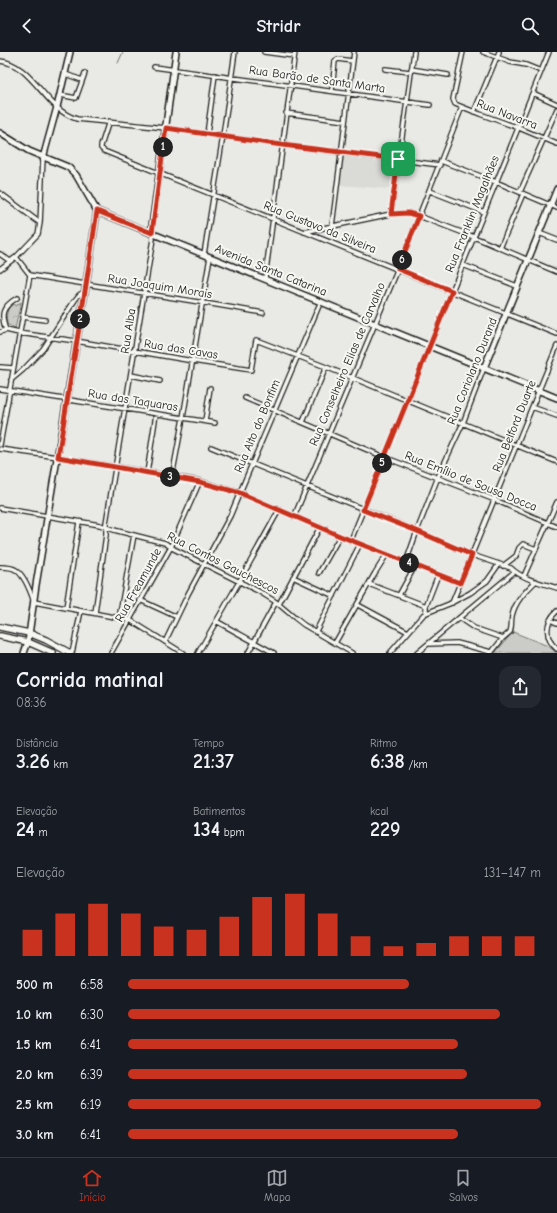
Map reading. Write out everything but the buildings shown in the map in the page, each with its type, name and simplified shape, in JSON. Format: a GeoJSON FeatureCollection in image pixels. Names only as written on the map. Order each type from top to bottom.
{"type":"FeatureCollection","features":[{"type":"Feature","properties":{"kind":"main road"},"geometry":{"type":"LineString","coordinates":[[0,627],[29,633],[71,653]]}},
{"type":"Feature","properties":{"kind":"main road"},"geometry":{"type":"LineString","coordinates":[[0,636],[28,642],[53,653]]}},
{"type":"Feature","properties":{"kind":"street"},"geometry":{"type":"LineString","coordinates":[[0,270],[16,257],[38,234],[40,223],[42,158],[57,107],[70,52]]}},
{"type":"Feature","properties":{"kind":"street","name":"Rua Alba"},"geometry":{"type":"LineString","coordinates":[[95,613],[107,528],[106,523],[154,239],[152,233],[159,173],[176,52]]}},
{"type":"Feature","properties":{"kind":"street"},"geometry":{"type":"LineString","coordinates":[[204,254],[223,136],[234,52]]}},
{"type":"Feature","properties":{"kind":"street"},"geometry":{"type":"LineString","coordinates":[[264,52],[294,54],[264,278]]}},
{"type":"Feature","properties":{"kind":"street"},"geometry":{"type":"LineString","coordinates":[[332,226],[354,52]]}},
{"type":"Feature","properties":{"kind":"street"},"geometry":{"type":"LineString","coordinates":[[391,214],[414,52]]}},
{"type":"Feature","properties":{"kind":"street","name":"Rua Navarra"},"geometry":{"type":"LineString","coordinates":[[463,52],[453,99],[455,104],[557,144]]}},
{"type":"Feature","properties":{"kind":"street"},"geometry":{"type":"LineString","coordinates":[[483,52],[497,58],[526,65],[541,71]]}},
{"type":"Feature","properties":{"kind":"street"},"geometry":{"type":"LineString","coordinates":[[474,112],[499,52]]}},
{"type":"Feature","properties":{"kind":"street","name":"Rua Franklin Magalhães"},"geometry":{"type":"LineString","coordinates":[[351,540],[549,52]]}},
{"type":"Feature","properties":{"kind":"street"},"geometry":{"type":"LineString","coordinates":[[332,90],[335,61],[338,59],[352,61]]}},
{"type":"Feature","properties":{"kind":"street"},"geometry":{"type":"LineString","coordinates":[[0,61],[12,64],[20,69],[57,107],[69,117],[166,128],[282,145],[440,163],[496,182],[557,208]]}},
{"type":"Feature","properties":{"kind":"street","name":"Rua Barão de Santa Marta"},"geometry":{"type":"LineString","coordinates":[[154,67],[332,90],[430,105]]}},
{"type":"Feature","properties":{"kind":"street"},"geometry":{"type":"LineString","coordinates":[[385,69],[448,75]]}},
{"type":"Feature","properties":{"kind":"street"},"geometry":{"type":"LineString","coordinates":[[60,95],[76,98],[85,73]]}},
{"type":"Feature","properties":{"kind":"street"},"geometry":{"type":"LineString","coordinates":[[65,74],[82,80]]}},
{"type":"Feature","properties":{"kind":"street"},"geometry":{"type":"LineString","coordinates":[[208,134],[215,75]]}},
{"type":"Feature","properties":{"kind":"street"},"geometry":{"type":"LineString","coordinates":[[533,93],[557,104]]}},
{"type":"Feature","properties":{"kind":"street","name":"Rua Conselheiro Elias de Carvalho"},"geometry":{"type":"LineString","coordinates":[[294,517],[430,191],[462,107]]}},
{"type":"Feature","properties":{"kind":"street"},"geometry":{"type":"LineString","coordinates":[[500,248],[557,109]]}},
{"type":"Feature","properties":{"kind":"street"},"geometry":{"type":"LineString","coordinates":[[286,113],[345,121]]}},
{"type":"Feature","properties":{"kind":"street","name":"Rua Gustavo da Silveira"},"geometry":{"type":"LineString","coordinates":[[109,121],[101,146],[102,150],[104,151],[214,194],[557,334]]}},
{"type":"Feature","properties":{"kind":"street"},"geometry":{"type":"LineString","coordinates":[[0,133],[42,158],[63,164],[72,169],[97,211],[28,642],[24,653]]}},
{"type":"Feature","properties":{"kind":"street","name":"Rua Coriolano Durand"},"geometry":{"type":"LineString","coordinates":[[406,562],[438,477],[463,423],[557,189]]}},
{"type":"Feature","properties":{"kind":"street"},"geometry":{"type":"LineString","coordinates":[[430,191],[484,212]]}},
{"type":"Feature","properties":{"kind":"street"},"geometry":{"type":"LineString","coordinates":[[0,193],[40,223]]}},
{"type":"Feature","properties":{"kind":"street","name":"Avenida Santa Catarina"},"geometry":{"type":"LineString","coordinates":[[97,211],[557,398]]}},
{"type":"Feature","properties":{"kind":"street"},"geometry":{"type":"LineString","coordinates":[[304,232],[391,214],[408,213],[474,237],[557,272]]}},
{"type":"Feature","properties":{"kind":"street"},"geometry":{"type":"LineString","coordinates":[[539,233],[557,240]]}},
{"type":"Feature","properties":{"kind":"street"},"geometry":{"type":"LineString","coordinates":[[0,254],[10,261]]}},
{"type":"Feature","properties":{"kind":"street"},"geometry":{"type":"LineString","coordinates":[[0,445],[30,275],[16,257]]}},
{"type":"Feature","properties":{"kind":"street"},"geometry":{"type":"LineString","coordinates":[[172,477],[210,257]]}},
{"type":"Feature","properties":{"kind":"street"},"geometry":{"type":"LineString","coordinates":[[463,265],[517,286]]}},
{"type":"Feature","properties":{"kind":"street","name":"Rua Joaquim Morais"},"geometry":{"type":"LineString","coordinates":[[30,275],[264,313]]}},
{"type":"Feature","properties":{"kind":"street"},"geometry":{"type":"LineString","coordinates":[[11,380],[37,357],[75,300],[84,292]]}},
{"type":"Feature","properties":{"kind":"street"},"geometry":{"type":"LineString","coordinates":[[0,332],[6,330],[2,318],[4,310],[7,305],[17,298]]}},
{"type":"Feature","properties":{"kind":"street","name":"Rua Alto do Bonfim"},"geometry":{"type":"LineString","coordinates":[[165,642],[196,579],[230,516],[321,301]]}},
{"type":"Feature","properties":{"kind":"street"},"geometry":{"type":"LineString","coordinates":[[22,316],[45,320]]}},
{"type":"Feature","properties":{"kind":"street","name":"Rua das Cavas"},"geometry":{"type":"LineString","coordinates":[[6,330],[251,370],[256,340],[298,356]]}},
{"type":"Feature","properties":{"kind":"street","name":"Rua Belford Duarte"},"geometry":{"type":"LineString","coordinates":[[452,603],[557,346]]}},
{"type":"Feature","properties":{"kind":"street"},"geometry":{"type":"LineString","coordinates":[[298,356],[557,462]]}},
{"type":"Feature","properties":{"kind":"street"},"geometry":{"type":"LineString","coordinates":[[0,366],[13,368]]}},
{"type":"Feature","properties":{"kind":"street"},"geometry":{"type":"LineString","coordinates":[[303,422],[326,367]]}},
{"type":"Feature","properties":{"kind":"street"},"geometry":{"type":"LineString","coordinates":[[131,375],[160,381]]}},
{"type":"Feature","properties":{"kind":"street"},"geometry":{"type":"LineString","coordinates":[[205,421],[210,388]]}},
{"type":"Feature","properties":{"kind":"street","name":"Rua das Taquaras"},"geometry":{"type":"LineString","coordinates":[[0,389],[215,422]]}},
{"type":"Feature","properties":{"kind":"street","name":"Rua Emílio de Sousa Docca"},"geometry":{"type":"LineString","coordinates":[[245,398],[384,457],[495,500],[557,527]]}},
{"type":"Feature","properties":{"kind":"street"},"geometry":{"type":"LineString","coordinates":[[532,406],[557,416]]}},
{"type":"Feature","properties":{"kind":"street"},"geometry":{"type":"LineString","coordinates":[[147,473],[156,414]]}},
{"type":"Feature","properties":{"kind":"street"},"geometry":{"type":"LineString","coordinates":[[210,447],[417,531],[472,555],[511,568],[514,572],[557,588]]}},
{"type":"Feature","properties":{"kind":"street"},"geometry":{"type":"LineString","coordinates":[[0,449],[58,457],[200,482],[240,493],[340,536],[460,583]]}},
{"type":"Feature","properties":{"kind":"street","name":"Rua Freamunde"},"geometry":{"type":"LineString","coordinates":[[111,653],[170,547],[200,482]]}},
{"type":"Feature","properties":{"kind":"street"},"geometry":{"type":"LineString","coordinates":[[524,576],[557,502]]}},
{"type":"Feature","properties":{"kind":"street","name":"Rua Contos Gauchescos"},"geometry":{"type":"LineString","coordinates":[[0,508],[79,522],[166,543],[170,547],[278,603],[295,618],[352,653]]}},
{"type":"Feature","properties":{"kind":"street"},"geometry":{"type":"LineString","coordinates":[[198,653],[279,510]]}},
{"type":"Feature","properties":{"kind":"street"},"geometry":{"type":"LineString","coordinates":[[66,608],[79,522]]}},
{"type":"Feature","properties":{"kind":"street"},"geometry":{"type":"LineString","coordinates":[[248,653],[293,577],[320,527]]}},
{"type":"Feature","properties":{"kind":"street"},"geometry":{"type":"LineString","coordinates":[[119,618],[134,535]]}},
{"type":"Feature","properties":{"kind":"street"},"geometry":{"type":"LineString","coordinates":[[319,573],[340,536]]}},
{"type":"Feature","properties":{"kind":"street"},"geometry":{"type":"LineString","coordinates":[[316,632],[360,544]]}},
{"type":"Feature","properties":{"kind":"street"},"geometry":{"type":"LineString","coordinates":[[504,566],[516,556],[522,544],[536,549]]}},
{"type":"Feature","properties":{"kind":"street"},"geometry":{"type":"LineString","coordinates":[[335,643],[387,554]]}},
{"type":"Feature","properties":{"kind":"street"},"geometry":{"type":"LineString","coordinates":[[390,653],[426,612],[452,603],[484,584],[499,564]]}},
{"type":"Feature","properties":{"kind":"street"},"geometry":{"type":"LineString","coordinates":[[399,595],[415,566]]}},
{"type":"Feature","properties":{"kind":"street"},"geometry":{"type":"LineString","coordinates":[[0,567],[13,569],[18,572],[30,591],[34,602]]}},
{"type":"Feature","properties":{"kind":"street"},"geometry":{"type":"LineString","coordinates":[[417,653],[514,572]]}},
{"type":"Feature","properties":{"kind":"street"},"geometry":{"type":"LineString","coordinates":[[426,612],[426,606],[438,575]]}},
{"type":"Feature","properties":{"kind":"street"},"geometry":{"type":"LineString","coordinates":[[293,577],[334,596]]}},
{"type":"Feature","properties":{"kind":"street"},"geometry":{"type":"LineString","coordinates":[[428,644],[457,643],[491,652],[502,638],[508,634],[511,629],[512,614],[516,605],[524,592],[536,581]]}},
{"type":"Feature","properties":{"kind":"street"},"geometry":{"type":"LineString","coordinates":[[369,584],[426,606]]}},
{"type":"Feature","properties":{"kind":"street"},"geometry":{"type":"LineString","coordinates":[[140,600],[177,617]]}},
{"type":"Feature","properties":{"kind":"street"},"geometry":{"type":"LineString","coordinates":[[34,602],[130,620],[183,653]]}},
{"type":"Feature","properties":{"kind":"street"},"geometry":{"type":"LineString","coordinates":[[358,605],[408,632]]}},
{"type":"Feature","properties":{"kind":"street"},"geometry":{"type":"LineString","coordinates":[[71,653],[81,611]]}},
{"type":"Feature","properties":{"kind":"street"},"geometry":{"type":"LineString","coordinates":[[557,612],[550,620],[548,625],[548,636],[557,649]]}},
{"type":"Feature","properties":{"kind":"street"},"geometry":{"type":"LineString","coordinates":[[459,618],[474,628],[502,638]]}},
{"type":"Feature","properties":{"kind":"street"},"geometry":{"type":"LineString","coordinates":[[550,620],[557,623]]}},
{"type":"Feature","properties":{"kind":"street"},"geometry":{"type":"LineString","coordinates":[[216,621],[274,653]]}},
{"type":"Feature","properties":{"kind":"shaded area"},"geometry":{"type":"Polygon","coordinates":[[[343,156],[393,163],[390,189],[340,185],[343,156]]]}},
{"type":"Feature","properties":{"kind":"green space"},"geometry":{"type":"Polygon","coordinates":[[[21,302],[15,329],[7,324],[7,313],[13,303],[15,306],[21,302]]]}},
{"type":"Feature","properties":{"kind":"green space"},"geometry":{"type":"Polygon","coordinates":[[[513,632],[548,646],[557,653],[495,653],[513,632]]]}},
{"type":"Feature","properties":{"kind":"waterway"},"geometry":{"type":"LineString","coordinates":[[118,63],[123,52]]}},
{"type":"Feature","properties":{"kind":"route"},"geometry":{"type":"LineString","coordinates":[[166,128],[282,145],[398,159],[391,214],[408,213],[419,216],[398,269],[452,291],[363,510],[472,555],[460,583],[340,536],[240,493],[200,482],[58,457],[97,211],[152,233],[166,128]]}}]}
